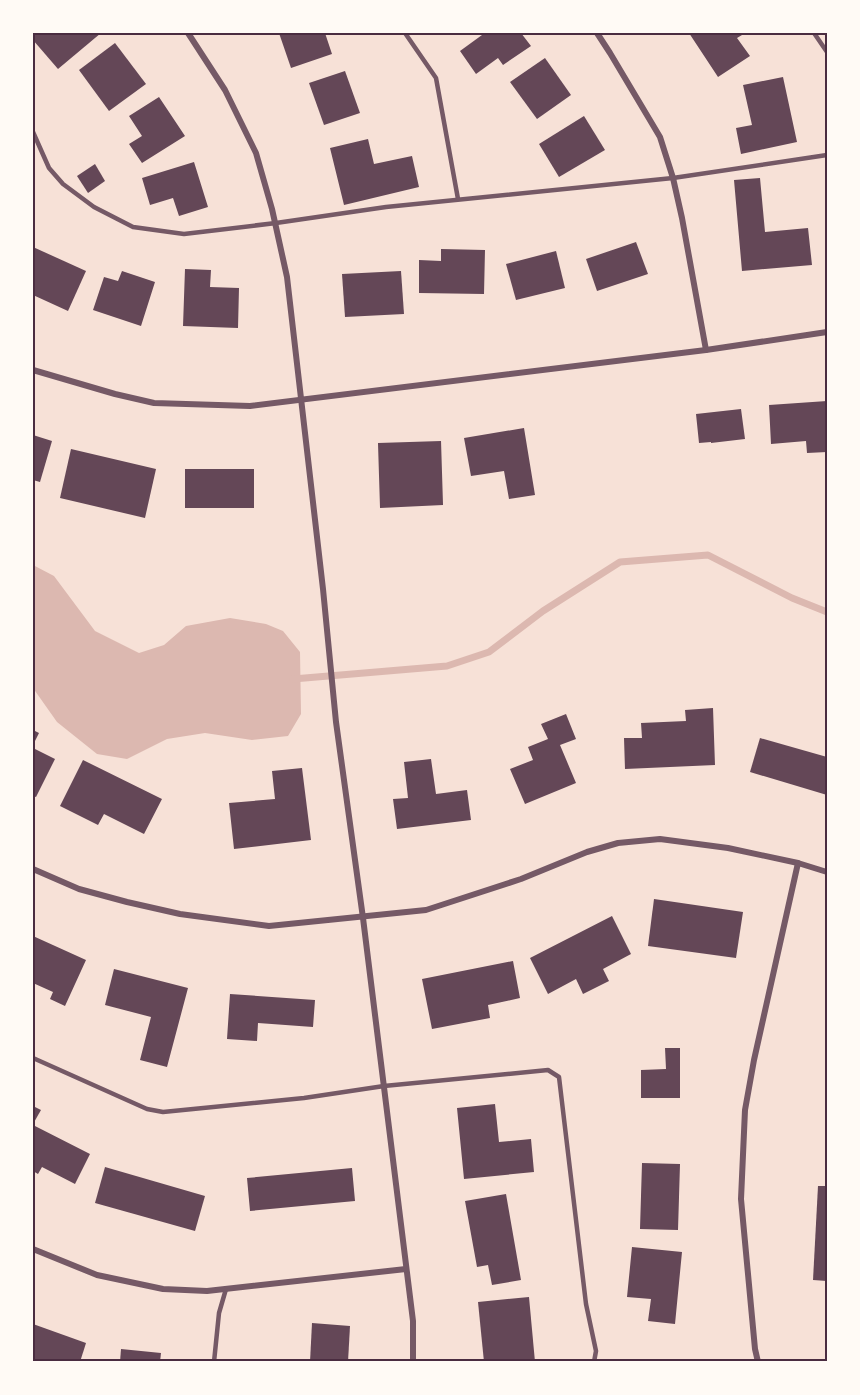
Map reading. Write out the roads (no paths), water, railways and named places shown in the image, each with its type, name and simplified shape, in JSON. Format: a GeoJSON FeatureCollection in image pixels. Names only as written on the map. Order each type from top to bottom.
{"type":"FeatureCollection","features":[{"type":"Feature","properties":{"kind":"street"},"geometry":{"type":"LineString","coordinates":[[188,33],[225,90],[256,153],[276,223],[287,278],[336,722],[413,1321],[413,1362]]}},
{"type":"Feature","properties":{"kind":"street"},"geometry":{"type":"LineString","coordinates":[[597,33],[660,138],[673,178],[682,218],[706,350]]}},
{"type":"Feature","properties":{"kind":"street"},"geometry":{"type":"LineString","coordinates":[[33,370],[154,403],[250,406],[706,350],[827,332]]}},
{"type":"Feature","properties":{"kind":"street"},"geometry":{"type":"LineString","coordinates":[[33,869],[79,889],[180,914],[269,926],[426,910],[521,879],[587,852],[618,843],[660,839],[728,848],[798,863],[827,872]]}},
{"type":"Feature","properties":{"kind":"street"},"geometry":{"type":"LineString","coordinates":[[758,1362],[741,1199],[745,1110],[798,863]]}},
{"type":"Feature","properties":{"kind":"street"},"geometry":{"type":"LineString","coordinates":[[33,1249],[97,1275],[163,1289],[207,1291],[406,1269]]}},
{"type":"Feature","properties":{"kind":"lane"},"geometry":{"type":"LineString","coordinates":[[405,33],[436,78],[458,200]]}},
{"type":"Feature","properties":{"kind":"lane"},"geometry":{"type":"LineString","coordinates":[[814,33],[827,52]]}},
{"type":"Feature","properties":{"kind":"lane"},"geometry":{"type":"LineString","coordinates":[[33,132],[49,168],[63,184],[94,207],[133,227],[184,234],[386,207],[673,178],[827,155]]}},
{"type":"Feature","properties":{"kind":"lane"},"geometry":{"type":"LineString","coordinates":[[33,1058],[147,1109],[163,1112],[304,1098],[384,1086],[548,1070],[559,1077],[586,1304],[596,1351],[594,1362]]}},
{"type":"Feature","properties":{"kind":"lane"},"geometry":{"type":"LineString","coordinates":[[214,1362],[219,1313],[226,1289]]}},
{"type":"Feature","properties":{"kind":"waterway"},"geometry":{"type":"LineString","coordinates":[[293,679],[447,666],[489,652],[543,611],[620,562],[708,555],[792,598],[827,612]]}}]}
